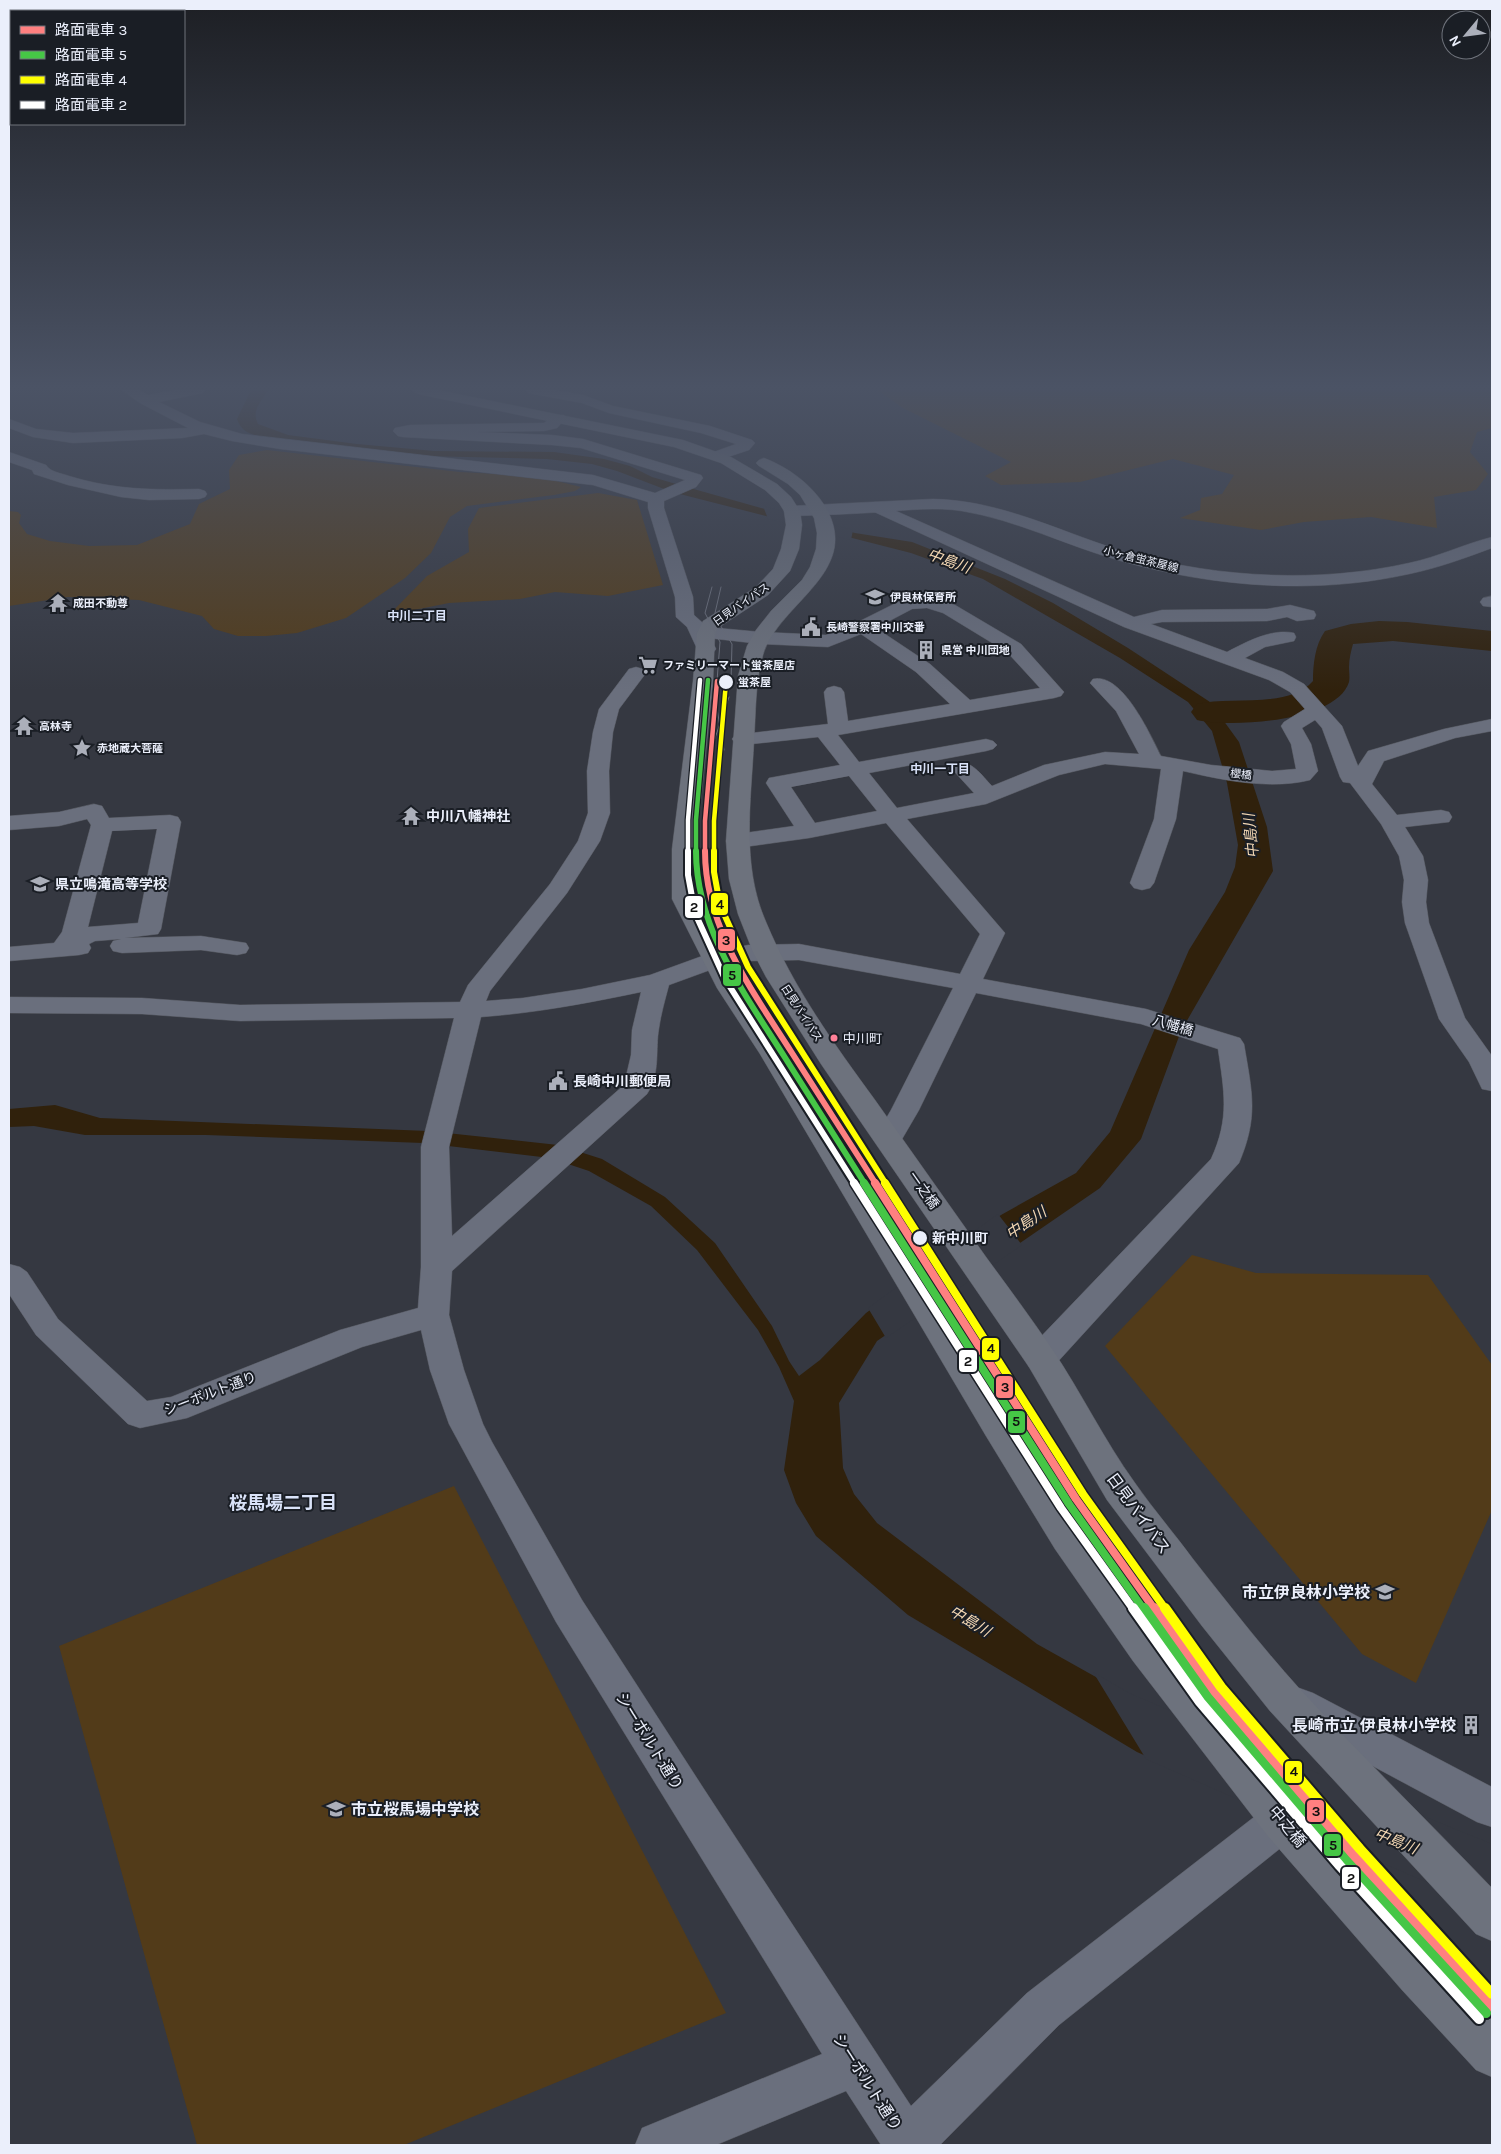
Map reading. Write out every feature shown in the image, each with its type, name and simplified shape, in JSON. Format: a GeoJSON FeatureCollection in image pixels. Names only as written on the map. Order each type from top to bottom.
{"type":"FeatureCollection","features":[{"type":"Feature","properties":{"kind":"highway"},"geometry":{"type":"LineString","coordinates":[[776,491],[792,511]]}},
{"type":"Feature","properties":{"kind":"highway"},"geometry":{"type":"LineString","coordinates":[[802,491],[821,510]]}},
{"type":"Feature","properties":{"kind":"highway","name":"日見バイパス"},"geometry":{"type":"LineString","coordinates":[[821,510],[826,526],[825,546],[819,567],[764,630],[754,651],[748,676],[742,739],[737,841],[741,879],[750,914],[766,952],[802,1014],[888,1139]]}},
{"type":"Feature","properties":{"kind":"highway","name":"日見バイパス"},"geometry":{"type":"LineString","coordinates":[[706,641],[710,625],[762,591],[781,571],[794,535],[792,511]]}},
{"type":"Feature","properties":{"kind":"highway"},"geometry":{"type":"LineString","coordinates":[[706,641],[684,850],[684,899],[714,960]]}},
{"type":"Feature","properties":{"kind":"highway","name":"中之橋"},"geometry":{"type":"LineString","coordinates":[[714,960],[730,988],[774,1054],[949,1346],[1068,1538],[1147,1649],[1282,1821],[1492,2054]]}},
{"type":"Feature","properties":{"kind":"highway","name":"一之橋"},"geometry":{"type":"LineString","coordinates":[[888,1139],[1011,1315]]}},
{"type":"Feature","properties":{"kind":"highway","name":"日見バイパス"},"geometry":{"type":"LineString","coordinates":[[1011,1315],[1041,1358],[1120,1490],[1215,1615],[1284,1699]]}},
{"type":"Feature","properties":{"kind":"highway"},"geometry":{"type":"LineString","coordinates":[[1284,1699],[1492,1920]]}},
{"type":"Feature","properties":{"kind":"street"},"geometry":{"type":"LineString","coordinates":[[117,491],[135,494],[199,494]]}},
{"type":"Feature","properties":{"kind":"street"},"geometry":{"type":"LineString","coordinates":[[636,491],[661,497],[675,491]]}},
{"type":"Feature","properties":{"kind":"street"},"geometry":{"type":"LineString","coordinates":[[661,497],[656,508],[684,598],[685,617],[695,624],[706,641],[761,638],[828,641],[863,627],[908,604],[927,603],[949,609],[1014,648],[1054,692],[967,708],[831,729],[742,739]]}},
{"type":"Feature","properties":{"kind":"street","name":"小ヶ倉蛍茶屋線"},"geometry":{"type":"LineString","coordinates":[[792,511],[960,505],[991,511],[1023,521],[1128,558],[1188,571],[1258,578],[1309,579],[1355,577],[1397,572],[1452,557],[1492,542]]}},
{"type":"Feature","properties":{"kind":"street"},"geometry":{"type":"LineString","coordinates":[[876,507],[1131,623],[1276,676],[1297,688],[1332,726],[1351,777],[1361,780]]}},
{"type":"Feature","properties":{"kind":"street"},"geometry":{"type":"LineString","coordinates":[[1131,623],[1162,616],[1268,615],[1290,611],[1297,615],[1307,616]]}},
{"type":"Feature","properties":{"kind":"street"},"geometry":{"type":"LineString","coordinates":[[863,627],[923,668],[967,708]]}},
{"type":"Feature","properties":{"kind":"street"},"geometry":{"type":"LineString","coordinates":[[1230,658],[1259,643],[1287,637]]}},
{"type":"Feature","properties":{"kind":"street","name":"シーボルト通り"},"geometry":{"type":"LineString","coordinates":[[636,674],[609,709],[603,732],[598,771],[599,813],[590,841],[559,888],[477,990],[472,1010],[464,1029],[438,1137],[437,1267],[433,1315],[447,1370],[466,1424],[477,1447],[560,1593],[687,1800],[908,2144]]}},
{"type":"Feature","properties":{"kind":"street"},"geometry":{"type":"LineString","coordinates":[[1100,683],[1114,693],[1163,762],[1165,819],[1142,884]]}},
{"type":"Feature","properties":{"kind":"street"},"geometry":{"type":"LineString","coordinates":[[834,692],[831,729],[853,770],[993,933],[906,1110],[888,1139]]}},
{"type":"Feature","properties":{"kind":"street","name":"櫻橋"},"geometry":{"type":"LineString","coordinates":[[737,841],[809,832],[989,795],[1052,770],[1105,758],[1163,762],[1210,771],[1272,777],[1302,775],[1307,771],[1302,744],[1291,726],[1310,702]]}},
{"type":"Feature","properties":{"kind":"street"},"geometry":{"type":"LineString","coordinates":[[1492,726],[1451,733],[1376,756],[1361,780],[1361,784],[1391,822],[1411,856],[1416,880],[1414,902],[1417,923],[1452,1019],[1482,1061],[1492,1083]]}},
{"type":"Feature","properties":{"kind":"street"},"geometry":{"type":"LineString","coordinates":[[809,832],[777,783],[986,745]]}},
{"type":"Feature","properties":{"kind":"street"},"geometry":{"type":"LineString","coordinates":[[962,768],[989,795]]}},
{"type":"Feature","properties":{"kind":"street"},"geometry":{"type":"LineString","coordinates":[[9,823],[59,819],[94,812],[102,825],[74,932],[63,948]]}},
{"type":"Feature","properties":{"kind":"street"},"geometry":{"type":"LineString","coordinates":[[1391,822],[1441,817]]}},
{"type":"Feature","properties":{"kind":"street"},"geometry":{"type":"LineString","coordinates":[[63,948],[89,934],[149,929],[170,822],[102,825]]}},
{"type":"Feature","properties":{"kind":"street"},"geometry":{"type":"LineString","coordinates":[[9,954],[63,948],[201,943],[237,948]]}},
{"type":"Feature","properties":{"kind":"street","name":"八幡橋"},"geometry":{"type":"LineString","coordinates":[[9,1005],[142,1006],[240,1013],[472,1010],[523,1006],[657,981],[714,960],[748,953],[810,953],[1146,1017],[1231,1044],[1238,1101],[1238,1121],[1234,1140],[1224,1163],[1041,1358]]}},
{"type":"Feature","properties":{"kind":"street"},"geometry":{"type":"LineString","coordinates":[[437,1267],[637,1088],[645,1055],[646,1030],[657,981]]}},
{"type":"Feature","properties":{"kind":"street","name":"シーボルト通り"},"geometry":{"type":"LineString","coordinates":[[11,1279],[47,1326],[140,1415],[155,1414],[175,1409],[352,1338],[433,1315]]}},
{"type":"Feature","properties":{"kind":"street"},"geometry":{"type":"LineString","coordinates":[[1284,1699],[1492,1808]]}},
{"type":"Feature","properties":{"kind":"street"},"geometry":{"type":"LineString","coordinates":[[908,2144],[1043,2009],[1282,1821]]}},
{"type":"Feature","properties":{"kind":"street"},"geometry":{"type":"LineString","coordinates":[[659,2145],[855,2064]]}},
{"type":"Feature","properties":{"kind":"shaded area"},"geometry":{"type":"Polygon","coordinates":[[[227,491],[576,491],[467,506],[450,517],[431,553],[405,578],[346,618],[297,633],[238,636],[214,629],[202,616],[139,600],[68,597],[9,606],[9,511],[18,512],[21,515],[19,523],[27,534],[50,541],[89,546],[137,545],[190,524],[199,504],[227,491]]]}},
{"type":"Feature","properties":{"kind":"shaded area"},"geometry":{"type":"Polygon","coordinates":[[[1224,491],[1473,491],[1434,497],[1437,528],[1371,517],[1304,522],[1261,530],[1180,518],[1200,510],[1201,498],[1222,494],[1224,491]]]}},
{"type":"Feature","properties":{"kind":"shaded area"},"geometry":{"type":"Polygon","coordinates":[[[598,493],[637,500],[663,585],[608,596],[555,592],[520,599],[449,603],[389,615],[427,576],[469,552],[468,529],[479,508],[598,493]]]}},
{"type":"Feature","properties":{"kind":"shaded area","name":"市立伊良林小学校"},"geometry":{"type":"Polygon","coordinates":[[[1192,1255],[1256,1273],[1428,1275],[1492,1365],[1492,1510],[1416,1683],[1362,1654],[1105,1346],[1192,1255]]]}},
{"type":"Feature","properties":{"kind":"shaded area","name":"市立桜馬場中学校"},"geometry":{"type":"Polygon","coordinates":[[[454,1486],[726,2013],[404,2145],[197,2145],[59,1646],[454,1486]]]}},
{"type":"Feature","properties":{"kind":"water","name":"中島川"},"geometry":{"type":"Polygon","coordinates":[[[668,491],[700,491],[855,533],[912,542],[1005,579],[1053,603],[1128,648],[1210,702],[1239,742],[1267,827],[1273,871],[1181,1031],[1141,1139],[1100,1188],[877,1341],[839,1403],[843,1468],[854,1494],[877,1523],[1037,1644],[1128,1695],[1376,1858],[1137,1752],[908,1615],[816,1536],[796,1503],[784,1470],[794,1401],[779,1367],[758,1330],[697,1250],[651,1206],[589,1171],[550,1158],[423,1143],[206,1135],[85,1135],[34,1126],[9,1127],[9,1109],[55,1105],[100,1118],[428,1131],[558,1145],[602,1159],[665,1197],[715,1243],[772,1326],[789,1361],[799,1376],[820,1360],[866,1313],[1001,1215],[1076,1173],[1110,1132],[1189,950],[1225,892],[1235,867],[1238,845],[1227,783],[1212,731],[1188,702],[1120,658],[983,579],[911,553],[668,491]]]}},
{"type":"Feature","properties":{"kind":"pier"},"geometry":{"type":"Polygon","coordinates":[[[763,506],[853,530],[851,540],[768,519],[763,506]]]}},
{"type":"Feature","properties":{"kind":"pier"},"geometry":{"type":"Polygon","coordinates":[[[998,1214],[1022,1245],[886,1338],[868,1308],[998,1214]]]}},
{"type":"Feature","properties":{"kind":"pier"},"geometry":{"type":"Polygon","coordinates":[[[1093,1672],[1129,1693],[1266,1752],[1492,1844],[1492,1911],[1146,1759],[1093,1672]]]}},
{"type":"Feature","properties":{"kind":"waterway"},"geometry":{"type":"LineString","coordinates":[[1210,712],[1252,711],[1283,707],[1311,700],[1322,693],[1331,682],[1331,665],[1337,638],[1351,634],[1393,631],[1476,641],[1492,641]]}},
{"type":"Feature","properties":{"kind":"tram line"},"geometry":{"type":"LineString","coordinates":[[712,587],[705,613],[720,642],[717,681]]}},
{"type":"Feature","properties":{"kind":"tram line"},"geometry":{"type":"LineString","coordinates":[[721,587],[715,613],[717,620],[732,644],[731,681]]}},
{"type":"Feature","properties":{"kind":"tram line","name":"2"},"geometry":{"type":"LineString","coordinates":[[700,680],[688,820],[688,875],[695,913],[725,979],[1061,1508],[1200,1702],[1340,1866],[1479,2019]]}},
{"type":"Feature","properties":{"kind":"tram line","name":"5"},"geometry":{"type":"LineString","coordinates":[[708,680],[696,820],[696,874],[704,911],[732,975],[1069,1504],[1207,1697],[1346,1861],[1486,2013]]}},
{"type":"Feature","properties":{"kind":"tram line","name":"3"},"geometry":{"type":"LineString","coordinates":[[717,681],[705,821],[705,873],[712,908],[740,971],[1076,1499],[1214,1692],[1353,1855],[1492,2007]]}},
{"type":"Feature","properties":{"kind":"tram line","name":"4"},"geometry":{"type":"LineString","coordinates":[[726,682],[714,821],[714,872],[720,905],[748,967],[1083,1494],[1221,1687],[1360,1849],[1492,1994]]}},
{"type":"Feature","properties":{"kind":"tram line"},"geometry":{"type":"LineString","coordinates":[[715,697],[720,724]]}},
{"type":"Feature","properties":{"kind":"tram line"},"geometry":{"type":"LineString","coordinates":[[720,724],[729,697]]}},
{"type":"Feature","properties":{"kind":"tram line"},"geometry":{"type":"LineString","coordinates":[[711,750],[720,724]]}},
{"type":"Feature","properties":{"kind":"tram line"},"geometry":{"type":"LineString","coordinates":[[720,724],[724,750]]}},
{"type":"Feature","properties":{"kind":"place","name":"伊良林保育所"},"geometry":{"type":"Point","coordinates":[875,597]}},
{"type":"Feature","properties":{"kind":"place","name":"成田不動尊"},"geometry":{"type":"Point","coordinates":[58,603]}},
{"type":"Feature","properties":{"kind":"place","name":"長崎警察署中川交番"},"geometry":{"type":"Point","coordinates":[811,627]}},
{"type":"Feature","properties":{"kind":"place","name":"県営 中川団地"},"geometry":{"type":"Point","coordinates":[926,650]}},
{"type":"Feature","properties":{"kind":"place","name":"ファミリーマート蛍茶屋店"},"geometry":{"type":"Point","coordinates":[648,665]}},
{"type":"Feature","properties":{"kind":"place","name":"蛍茶屋"},"geometry":{"type":"Point","coordinates":[726,682]}},
{"type":"Feature","properties":{"kind":"place","name":"高林寺"},"geometry":{"type":"Point","coordinates":[24,726]}},
{"type":"Feature","properties":{"kind":"place","name":"赤地蔵大菩薩"},"geometry":{"type":"Point","coordinates":[82,748]}},
{"type":"Feature","properties":{"kind":"place","name":"中川八幡神社"},"geometry":{"type":"Point","coordinates":[411,816]}},
{"type":"Feature","properties":{"kind":"place","name":"県立鳴滝高等学校"},"geometry":{"type":"Point","coordinates":[40,884]}},
{"type":"Feature","properties":{"kind":"place","name":"中川町"},"geometry":{"type":"Point","coordinates":[834,1038]}},
{"type":"Feature","properties":{"kind":"place","name":"長崎中川郵便局"},"geometry":{"type":"Point","coordinates":[558,1081]}},
{"type":"Feature","properties":{"kind":"place","name":"新中川町"},"geometry":{"type":"Point","coordinates":[920,1238]}},
{"type":"Feature","properties":{"kind":"place","name":"市立伊良林小学校"},"geometry":{"type":"Point","coordinates":[1385,1592]}},
{"type":"Feature","properties":{"kind":"place","name":"長崎市立 伊良林小学校"},"geometry":{"type":"Point","coordinates":[1471,1725]}},
{"type":"Feature","properties":{"kind":"place","name":"市立桜馬場中学校"},"geometry":{"type":"Point","coordinates":[336,1809]}},
{"type":"Feature","properties":{"kind":"district","name":"中川二丁目"},"geometry":{"type":"Point","coordinates":[417,616]}},
{"type":"Feature","properties":{"kind":"district","name":"中川一丁目"},"geometry":{"type":"Point","coordinates":[940,769]}},
{"type":"Feature","properties":{"kind":"district","name":"桜馬場二丁目"},"geometry":{"type":"Point","coordinates":[283,1503]}}]}
